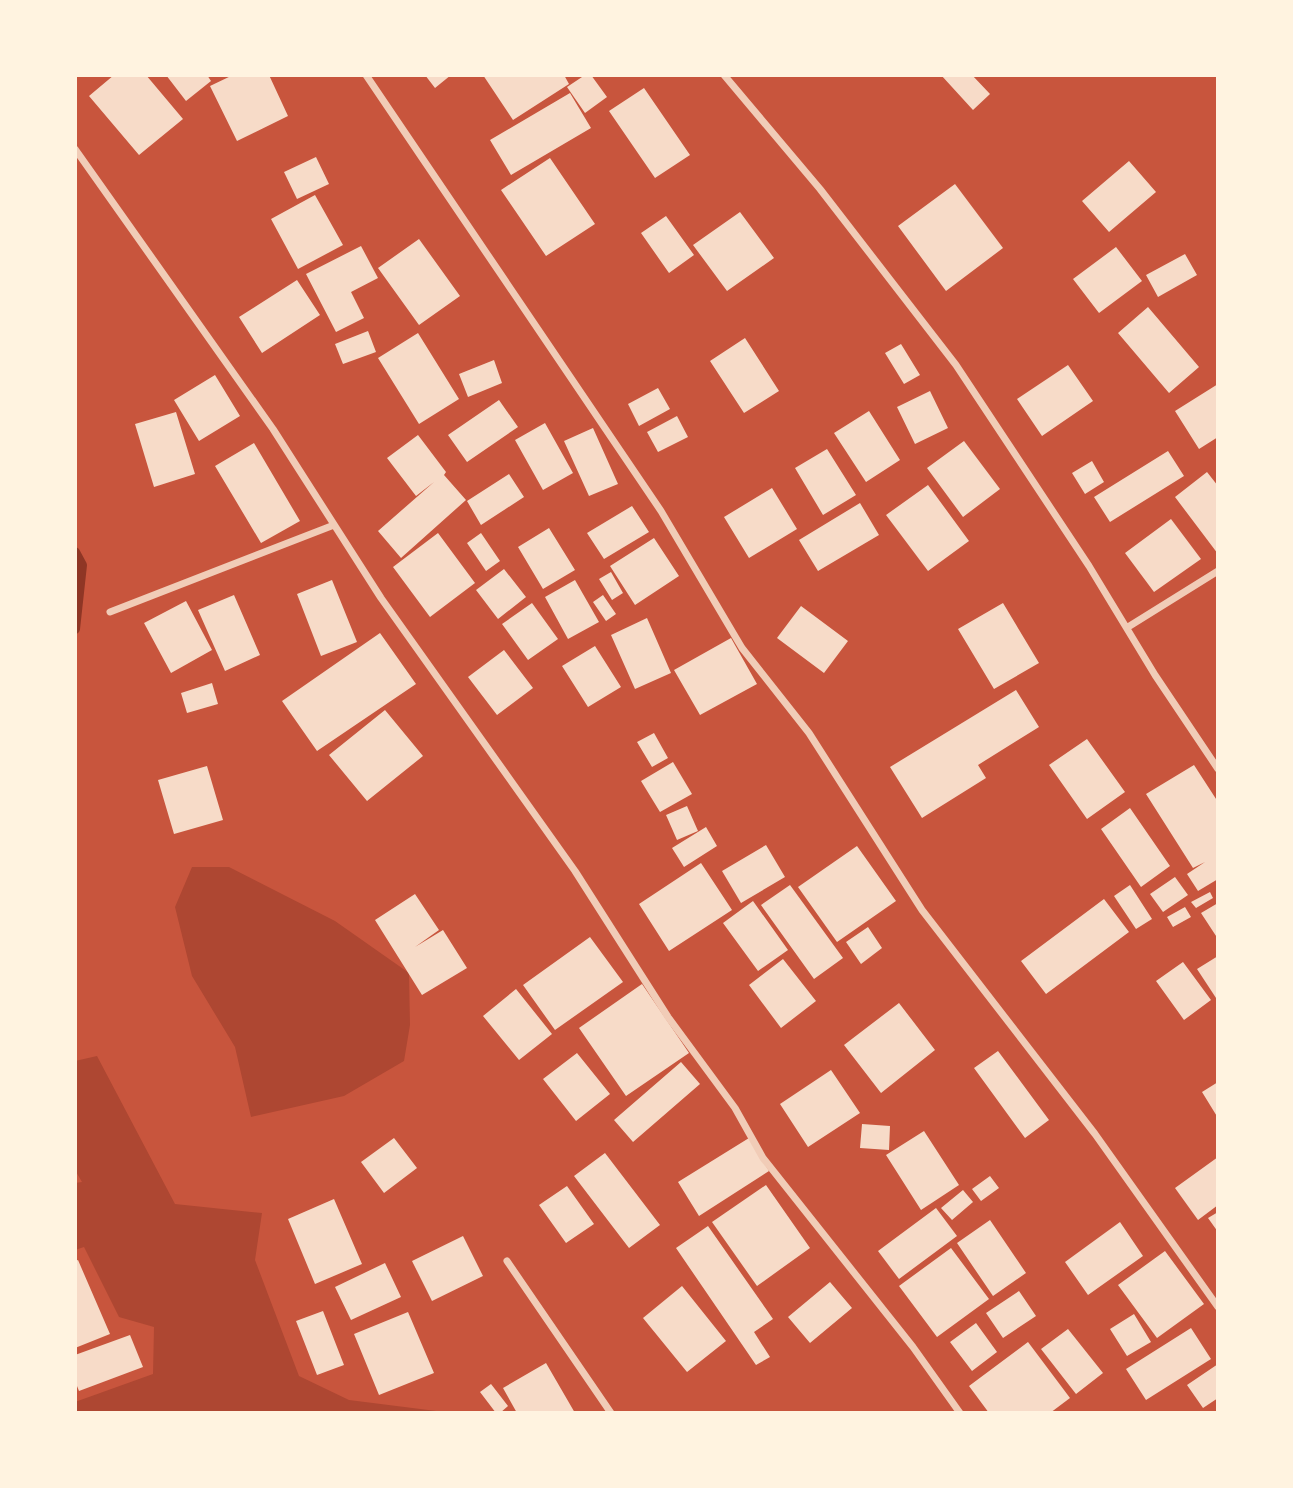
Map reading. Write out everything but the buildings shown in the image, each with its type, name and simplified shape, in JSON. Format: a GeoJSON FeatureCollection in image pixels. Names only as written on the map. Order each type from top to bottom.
{"type":"FeatureCollection","features":[{"type":"Feature","properties":{"kind":"street"},"geometry":{"type":"LineString","coordinates":[[366,75],[661,511],[742,648],[809,733],[922,910],[1094,1133],[1218,1307]]}},
{"type":"Feature","properties":{"kind":"street"},"geometry":{"type":"LineString","coordinates":[[724,75],[821,189],[956,365],[1218,769]]}},
{"type":"Feature","properties":{"kind":"street"},"geometry":{"type":"LineString","coordinates":[[75,149],[273,429],[402,629],[575,871],[676,1027],[735,1108],[763,1158],[913,1347],[960,1413]]}},
{"type":"Feature","properties":{"kind":"street"},"geometry":{"type":"LineString","coordinates":[[110,612],[334,525]]}},
{"type":"Feature","properties":{"kind":"street"},"geometry":{"type":"LineString","coordinates":[[1128,627],[1218,571]]}},
{"type":"Feature","properties":{"kind":"street"},"geometry":{"type":"LineString","coordinates":[[508,1261],[611,1413]]}},
{"type":"Feature","properties":{"kind":"shaded area"},"geometry":{"type":"Polygon","coordinates":[[[192,867],[229,867],[335,921],[409,973],[410,1025],[404,1061],[344,1096],[251,1117],[235,1047],[192,976],[175,907],[192,867]]]}},
{"type":"Feature","properties":{"kind":"shaded area"},"geometry":{"type":"Polygon","coordinates":[[[97,1056],[175,1204],[262,1213],[255,1260],[299,1376],[349,1400],[452,1413],[75,1413],[75,1402],[153,1374],[154,1327],[119,1317],[84,1247],[75,1250],[75,1183],[82,1182],[75,1170],[75,1061],[97,1056]]]}},
{"type":"Feature","properties":{"kind":"waterway"},"geometry":{"type":"LineString","coordinates":[[75,552],[82,565],[75,629]]}}]}
